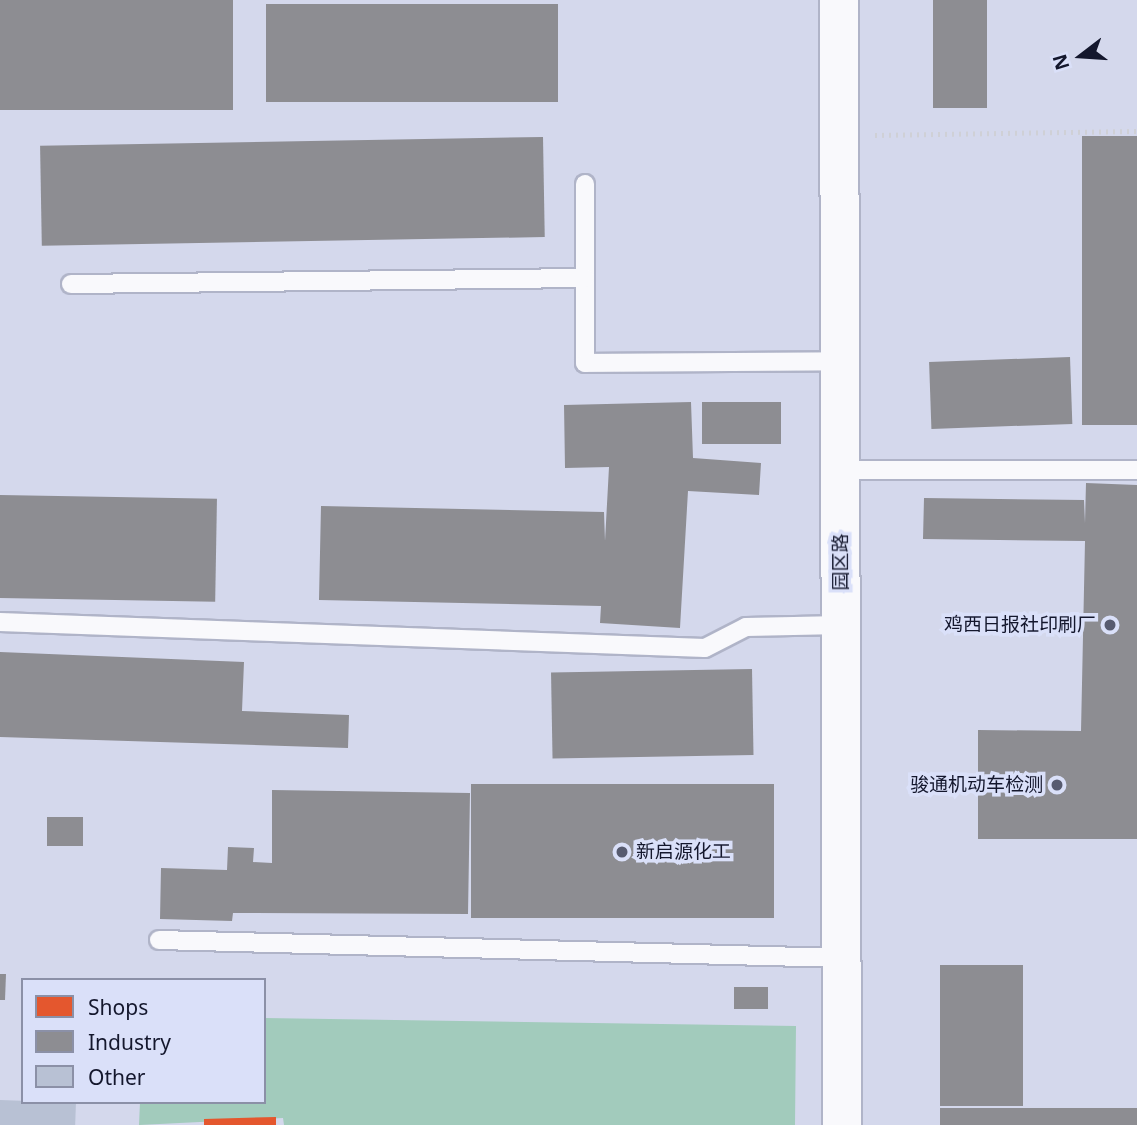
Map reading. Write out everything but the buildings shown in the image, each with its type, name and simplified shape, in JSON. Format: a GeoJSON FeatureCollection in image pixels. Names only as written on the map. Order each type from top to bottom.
{"type":"FeatureCollection","features":[{"type":"Feature","properties":{"kind":"highway","name":"园区路"},"geometry":{"type":"LineString","coordinates":[[839,0],[842,1125]]}},
{"type":"Feature","properties":{"kind":"lane"},"geometry":{"type":"LineString","coordinates":[[585,184],[585,363],[840,361]]}},
{"type":"Feature","properties":{"kind":"lane"},"geometry":{"type":"LineString","coordinates":[[71,284],[584,278]]}},
{"type":"Feature","properties":{"kind":"lane"},"geometry":{"type":"LineString","coordinates":[[840,470],[1137,470]]}},
{"type":"Feature","properties":{"kind":"lane"},"geometry":{"type":"LineString","coordinates":[[0,622],[705,648],[746,627],[841,625]]}},
{"type":"Feature","properties":{"kind":"lane"},"geometry":{"type":"LineString","coordinates":[[159,940],[841,958]]}},
{"type":"Feature","properties":{"kind":"path"},"geometry":{"type":"LineString","coordinates":[[839,137],[1137,131]]}},
{"type":"Feature","properties":{"kind":"green space"},"geometry":{"type":"Polygon","coordinates":[[[266,1018],[796,1026],[795,1125],[284,1125],[283,1118],[139,1125],[140,1104],[266,1104],[266,1018]]]}},
{"type":"Feature","properties":{"kind":"place","name":"鸡西日报社印刷厂"},"geometry":{"type":"Point","coordinates":[1110,625]}},
{"type":"Feature","properties":{"kind":"place","name":"骏通机动车检测"},"geometry":{"type":"Point","coordinates":[1057,785]}},
{"type":"Feature","properties":{"kind":"place","name":"新启源化工"},"geometry":{"type":"Point","coordinates":[622,852]}}]}
